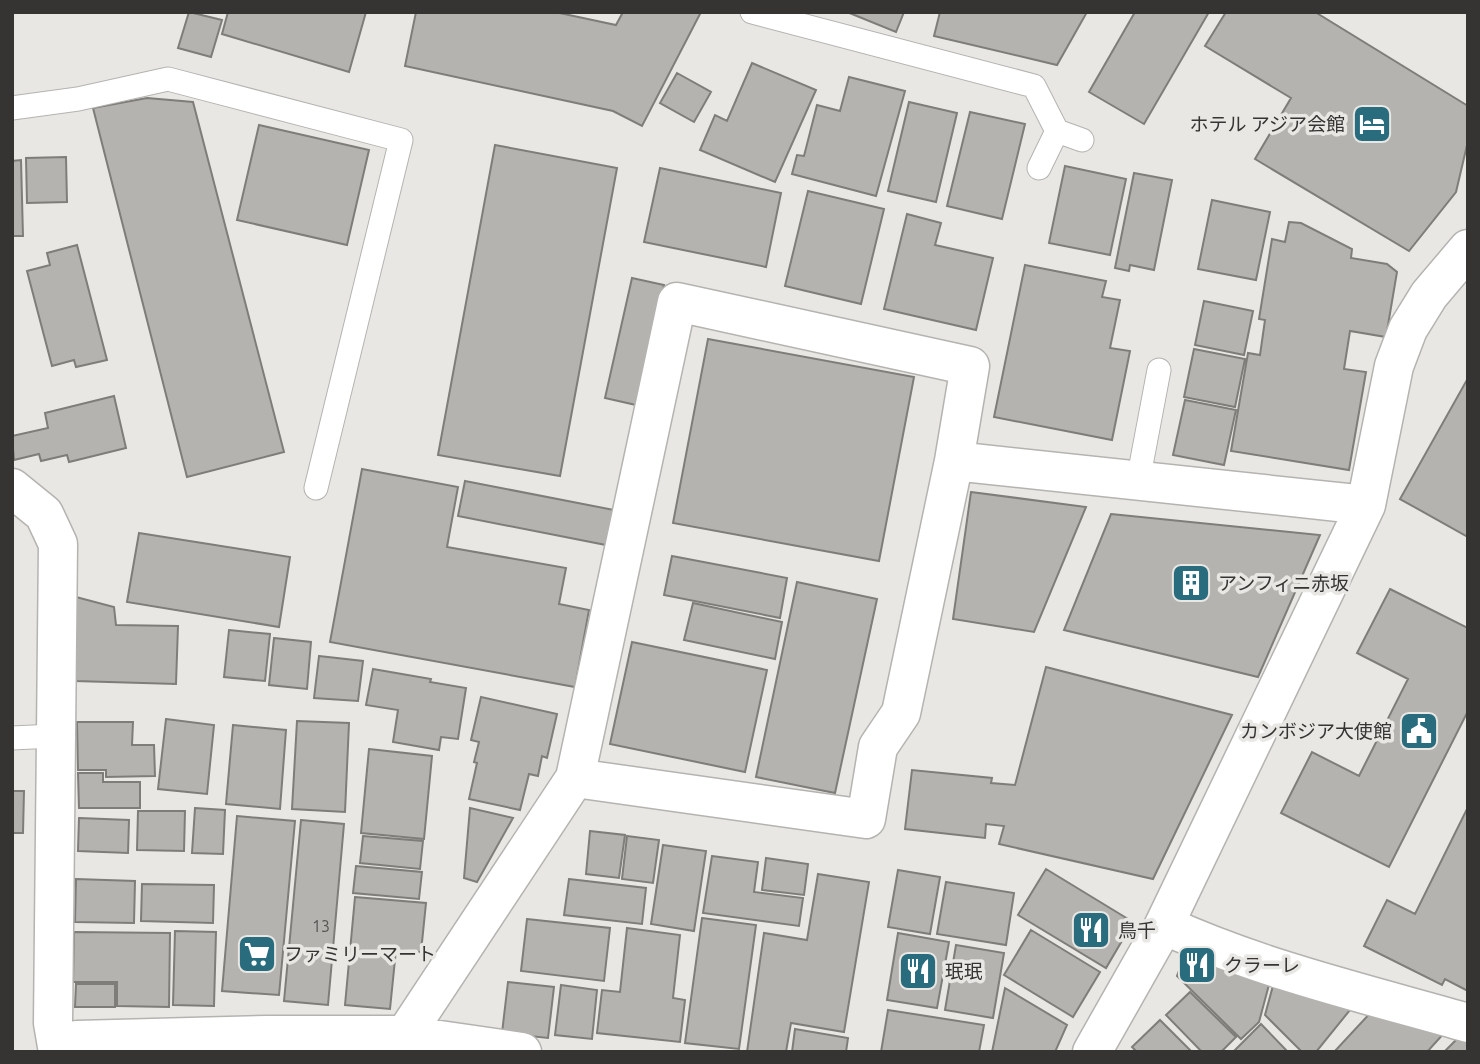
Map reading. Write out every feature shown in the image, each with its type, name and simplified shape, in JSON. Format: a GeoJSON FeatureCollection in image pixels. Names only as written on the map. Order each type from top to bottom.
{"type":"FeatureCollection","features":[{"type":"Feature","properties":{"kind":"street"},"geometry":{"type":"LineString","coordinates":[[1098,1049],[1164,925],[1366,505],[1394,366],[1408,329],[1429,295],[1468,249]]}},
{"type":"Feature","properties":{"kind":"street"},"geometry":{"type":"LineString","coordinates":[[405,1035],[575,778],[677,302],[970,366],[954,461],[901,713],[878,747],[866,819],[575,778]]}},
{"type":"Feature","properties":{"kind":"street"},"geometry":{"type":"LineString","coordinates":[[954,461],[1366,505]]}},
{"type":"Feature","properties":{"kind":"street"},"geometry":{"type":"LineString","coordinates":[[12,488],[44,514],[58,544],[53,1023],[61,1052],[77,1041],[268,1044],[405,1035],[522,1052]]}},
{"type":"Feature","properties":{"kind":"street"},"geometry":{"type":"LineString","coordinates":[[1164,925],[1209,945],[1331,984],[1468,1023]]}},
{"type":"Feature","properties":{"kind":"lane"},"geometry":{"type":"LineString","coordinates":[[752,12],[1034,86],[1057,131],[1082,140]]}},
{"type":"Feature","properties":{"kind":"lane"},"geometry":{"type":"LineString","coordinates":[[12,108],[78,100],[168,79],[401,140],[316,488]]}},
{"type":"Feature","properties":{"kind":"lane"},"geometry":{"type":"LineString","coordinates":[[1039,168],[1057,131]]}},
{"type":"Feature","properties":{"kind":"lane"},"geometry":{"type":"LineString","coordinates":[[1138,481],[1159,370]]}},
{"type":"Feature","properties":{"kind":"lane"},"geometry":{"type":"LineString","coordinates":[[12,738],[54,736]]}},
{"type":"Feature","properties":{"kind":"building"},"geometry":{"type":"Polygon","coordinates":[[[189,12],[222,20],[211,57],[178,48],[189,12]]]}},
{"type":"Feature","properties":{"kind":"building"},"geometry":{"type":"Polygon","coordinates":[[[228,12],[366,12],[349,72],[222,34],[228,12]]]}},
{"type":"Feature","properties":{"kind":"building"},"geometry":{"type":"Polygon","coordinates":[[[416,12],[555,12],[616,25],[623,12],[701,12],[642,126],[613,111],[405,66],[416,12]]]}},
{"type":"Feature","properties":{"kind":"building"},"geometry":{"type":"Polygon","coordinates":[[[847,12],[904,12],[896,32],[847,12]]]}},
{"type":"Feature","properties":{"kind":"building"},"geometry":{"type":"Polygon","coordinates":[[[940,12],[1087,12],[1057,65],[934,36],[940,12]]]}},
{"type":"Feature","properties":{"kind":"building"},"geometry":{"type":"Polygon","coordinates":[[[1135,12],[1209,12],[1144,124],[1089,92],[1135,12]]]}},
{"type":"Feature","properties":{"kind":"building","name":"ホテル アジア会館"},"geometry":{"type":"Polygon","coordinates":[[[1226,12],[1315,12],[1468,106],[1468,141],[1456,192],[1409,251],[1255,159],[1291,98],[1205,46],[1226,12]]]}},
{"type":"Feature","properties":{"kind":"building"},"geometry":{"type":"Polygon","coordinates":[[[752,63],[816,90],[775,182],[700,150],[715,115],[727,121],[752,63]]]}},
{"type":"Feature","properties":{"kind":"building"},"geometry":{"type":"Polygon","coordinates":[[[677,73],[711,92],[694,122],[660,103],[677,73]]]}},
{"type":"Feature","properties":{"kind":"building"},"geometry":{"type":"Polygon","coordinates":[[[849,77],[905,91],[876,196],[792,174],[797,155],[804,156],[817,105],[840,111],[849,77]]]}},
{"type":"Feature","properties":{"kind":"building"},"geometry":{"type":"Polygon","coordinates":[[[147,98],[193,102],[284,452],[187,477],[93,108],[147,98]]]}},
{"type":"Feature","properties":{"kind":"building"},"geometry":{"type":"Polygon","coordinates":[[[909,102],[957,113],[936,202],[888,191],[909,102]]]}},
{"type":"Feature","properties":{"kind":"building"},"geometry":{"type":"Polygon","coordinates":[[[970,112],[1025,124],[1002,219],[947,206],[970,112]]]}},
{"type":"Feature","properties":{"kind":"building"},"geometry":{"type":"Polygon","coordinates":[[[259,125],[369,150],[347,245],[237,220],[259,125]]]}},
{"type":"Feature","properties":{"kind":"building"},"geometry":{"type":"Polygon","coordinates":[[[495,145],[617,168],[560,476],[438,455],[495,145]]]}},
{"type":"Feature","properties":{"kind":"building"},"geometry":{"type":"Polygon","coordinates":[[[66,157],[67,202],[27,203],[26,158],[66,157]]]}},
{"type":"Feature","properties":{"kind":"building"},"geometry":{"type":"Polygon","coordinates":[[[21,160],[23,236],[12,236],[12,161],[21,160]]]}},
{"type":"Feature","properties":{"kind":"building"},"geometry":{"type":"Polygon","coordinates":[[[1065,166],[1126,179],[1110,255],[1049,243],[1065,166]]]}},
{"type":"Feature","properties":{"kind":"building"},"geometry":{"type":"Polygon","coordinates":[[[660,168],[781,193],[766,267],[644,242],[660,168]]]}},
{"type":"Feature","properties":{"kind":"building"},"geometry":{"type":"Polygon","coordinates":[[[1134,173],[1172,180],[1154,270],[1130,265],[1129,271],[1115,268],[1134,173]]]}},
{"type":"Feature","properties":{"kind":"building"},"geometry":{"type":"Polygon","coordinates":[[[808,191],[884,209],[861,304],[785,286],[808,191]]]}},
{"type":"Feature","properties":{"kind":"building"},"geometry":{"type":"Polygon","coordinates":[[[1212,200],[1270,212],[1256,280],[1198,269],[1212,200]]]}},
{"type":"Feature","properties":{"kind":"building"},"geometry":{"type":"Polygon","coordinates":[[[907,214],[941,223],[935,245],[993,258],[976,330],[884,309],[907,214]]]}},
{"type":"Feature","properties":{"kind":"building"},"geometry":{"type":"Polygon","coordinates":[[[1289,222],[1301,223],[1352,249],[1351,258],[1387,264],[1397,272],[1386,337],[1350,331],[1344,369],[1366,372],[1349,470],[1231,451],[1248,353],[1260,355],[1265,320],[1259,319],[1272,239],[1285,242],[1289,222]]]}},
{"type":"Feature","properties":{"kind":"building"},"geometry":{"type":"Polygon","coordinates":[[[77,245],[107,360],[76,367],[74,360],[52,366],[27,271],[50,265],[47,253],[77,245]]]}},
{"type":"Feature","properties":{"kind":"building"},"geometry":{"type":"Polygon","coordinates":[[[1025,265],[1106,281],[1102,297],[1120,300],[1110,348],[1130,351],[1112,440],[994,417],[1025,265]]]}},
{"type":"Feature","properties":{"kind":"building"},"geometry":{"type":"Polygon","coordinates":[[[632,278],[664,285],[636,405],[605,398],[632,278]]]}},
{"type":"Feature","properties":{"kind":"building"},"geometry":{"type":"Polygon","coordinates":[[[1204,301],[1253,311],[1244,355],[1195,345],[1204,301]]]}},
{"type":"Feature","properties":{"kind":"building"},"geometry":{"type":"Polygon","coordinates":[[[708,339],[914,377],[879,561],[673,523],[708,339]]]}},
{"type":"Feature","properties":{"kind":"building"},"geometry":{"type":"Polygon","coordinates":[[[1194,349],[1245,359],[1235,407],[1184,397],[1194,349]]]}},
{"type":"Feature","properties":{"kind":"building"},"geometry":{"type":"Polygon","coordinates":[[[1468,378],[1468,537],[1400,499],[1468,378]]]}},
{"type":"Feature","properties":{"kind":"building"},"geometry":{"type":"Polygon","coordinates":[[[114,396],[126,448],[69,462],[67,455],[41,461],[39,454],[14,460],[12,436],[48,428],[45,413],[114,396]]]}},
{"type":"Feature","properties":{"kind":"building"},"geometry":{"type":"Polygon","coordinates":[[[1185,400],[1236,410],[1224,465],[1173,455],[1185,400]]]}},
{"type":"Feature","properties":{"kind":"building"},"geometry":{"type":"Polygon","coordinates":[[[362,469],[458,487],[447,547],[566,568],[559,604],[589,610],[575,687],[330,642],[362,469]]]}},
{"type":"Feature","properties":{"kind":"building"},"geometry":{"type":"Polygon","coordinates":[[[465,481],[614,510],[606,545],[458,516],[465,481]]]}},
{"type":"Feature","properties":{"kind":"building"},"geometry":{"type":"Polygon","coordinates":[[[971,492],[1086,507],[1034,632],[953,619],[971,492]]]}},
{"type":"Feature","properties":{"kind":"building","name":"アンフィニ赤坂"},"geometry":{"type":"Polygon","coordinates":[[[1111,514],[1320,535],[1258,677],[1064,630],[1111,514]]]}},
{"type":"Feature","properties":{"kind":"building"},"geometry":{"type":"Polygon","coordinates":[[[139,533],[290,557],[279,627],[127,602],[139,533]]]}},
{"type":"Feature","properties":{"kind":"building"},"geometry":{"type":"Polygon","coordinates":[[[672,556],[787,578],[780,618],[664,595],[672,556]]]}},
{"type":"Feature","properties":{"kind":"building"},"geometry":{"type":"Polygon","coordinates":[[[797,582],[877,599],[835,793],[756,777],[797,582]]]}},
{"type":"Feature","properties":{"kind":"building","name":"カンボジア大使館"},"geometry":{"type":"Polygon","coordinates":[[[1390,589],[1468,628],[1468,711],[1389,867],[1281,813],[1312,752],[1359,776],[1408,679],[1357,653],[1390,589]]]}},
{"type":"Feature","properties":{"kind":"building"},"geometry":{"type":"Polygon","coordinates":[[[76,597],[114,607],[116,625],[178,626],[176,684],[75,681],[76,597]]]}},
{"type":"Feature","properties":{"kind":"building"},"geometry":{"type":"Polygon","coordinates":[[[693,603],[782,622],[775,659],[684,640],[693,603]]]}},
{"type":"Feature","properties":{"kind":"building"},"geometry":{"type":"Polygon","coordinates":[[[229,630],[270,634],[265,681],[224,677],[229,630]]]}},
{"type":"Feature","properties":{"kind":"building"},"geometry":{"type":"Polygon","coordinates":[[[274,638],[311,642],[307,689],[269,685],[274,638]]]}},
{"type":"Feature","properties":{"kind":"building"},"geometry":{"type":"Polygon","coordinates":[[[632,642],[767,670],[745,772],[610,744],[632,642]]]}},
{"type":"Feature","properties":{"kind":"building"},"geometry":{"type":"Polygon","coordinates":[[[319,656],[363,661],[358,701],[314,698],[319,656]]]}},
{"type":"Feature","properties":{"kind":"building"},"geometry":{"type":"Polygon","coordinates":[[[1046,667],[1232,715],[1153,879],[999,844],[1004,826],[986,824],[985,838],[905,829],[912,770],[992,778],[991,783],[1015,785],[1046,667]]]}},
{"type":"Feature","properties":{"kind":"building"},"geometry":{"type":"Polygon","coordinates":[[[373,669],[466,688],[458,739],[441,737],[439,750],[393,742],[398,710],[366,705],[373,669]]]}},
{"type":"Feature","properties":{"kind":"building"},"geometry":{"type":"Polygon","coordinates":[[[481,697],[557,714],[547,758],[542,756],[538,776],[529,774],[520,810],[469,799],[479,742],[471,740],[481,697]]]}},
{"type":"Feature","properties":{"kind":"building"},"geometry":{"type":"Polygon","coordinates":[[[166,719],[214,725],[207,794],[158,789],[166,719]]]}},
{"type":"Feature","properties":{"kind":"building"},"geometry":{"type":"Polygon","coordinates":[[[297,721],[349,723],[345,812],[292,809],[297,721]]]}},
{"type":"Feature","properties":{"kind":"building"},"geometry":{"type":"Polygon","coordinates":[[[77,722],[133,722],[132,745],[154,745],[155,776],[106,777],[106,770],[78,770],[77,722]]]}},
{"type":"Feature","properties":{"kind":"building"},"geometry":{"type":"Polygon","coordinates":[[[233,725],[286,730],[280,809],[226,804],[233,725]]]}},
{"type":"Feature","properties":{"kind":"building"},"geometry":{"type":"Polygon","coordinates":[[[369,749],[432,756],[424,839],[361,833],[369,749]]]}},
{"type":"Feature","properties":{"kind":"building"},"geometry":{"type":"Polygon","coordinates":[[[78,773],[103,773],[103,782],[140,782],[140,808],[79,808],[78,773]]]}},
{"type":"Feature","properties":{"kind":"building"},"geometry":{"type":"Polygon","coordinates":[[[12,791],[24,791],[23,833],[12,833],[12,791]]]}},
{"type":"Feature","properties":{"kind":"building"},"geometry":{"type":"Polygon","coordinates":[[[1468,807],[1468,991],[1445,979],[1442,985],[1364,946],[1387,900],[1415,914],[1468,807]]]}},
{"type":"Feature","properties":{"kind":"building"},"geometry":{"type":"Polygon","coordinates":[[[195,808],[225,810],[223,854],[192,853],[195,808]]]}},
{"type":"Feature","properties":{"kind":"building"},"geometry":{"type":"Polygon","coordinates":[[[470,808],[513,818],[477,882],[464,878],[470,808]]]}},
{"type":"Feature","properties":{"kind":"building"},"geometry":{"type":"Polygon","coordinates":[[[138,811],[185,811],[184,851],[137,850],[138,811]]]}},
{"type":"Feature","properties":{"kind":"building"},"geometry":{"type":"Polygon","coordinates":[[[237,816],[295,821],[279,995],[222,991],[237,816]]]}},
{"type":"Feature","properties":{"kind":"building"},"geometry":{"type":"Polygon","coordinates":[[[79,818],[129,820],[128,853],[78,851],[79,818]]]}},
{"type":"Feature","properties":{"kind":"building"},"geometry":{"type":"Polygon","coordinates":[[[301,820],[344,824],[328,1005],[284,1001],[301,820]]]}},
{"type":"Feature","properties":{"kind":"building"},"geometry":{"type":"Polygon","coordinates":[[[590,831],[625,835],[619,878],[586,874],[590,831]]]}},
{"type":"Feature","properties":{"kind":"building"},"geometry":{"type":"Polygon","coordinates":[[[363,836],[423,841],[420,869],[360,863],[363,836]]]}},
{"type":"Feature","properties":{"kind":"building"},"geometry":{"type":"Polygon","coordinates":[[[627,836],[659,840],[653,883],[622,879],[627,836]]]}},
{"type":"Feature","properties":{"kind":"building"},"geometry":{"type":"Polygon","coordinates":[[[663,845],[706,851],[694,931],[651,924],[663,845]]]}},
{"type":"Feature","properties":{"kind":"building"},"geometry":{"type":"Polygon","coordinates":[[[712,856],[758,862],[754,892],[803,898],[799,926],[703,913],[712,856]]]}},
{"type":"Feature","properties":{"kind":"building"},"geometry":{"type":"Polygon","coordinates":[[[766,858],[808,864],[804,895],[762,890],[766,858]]]}},
{"type":"Feature","properties":{"kind":"building"},"geometry":{"type":"Polygon","coordinates":[[[356,866],[422,872],[419,899],[353,893],[356,866]]]}},
{"type":"Feature","properties":{"kind":"building"},"geometry":{"type":"Polygon","coordinates":[[[1046,869],[1133,922],[1106,968],[1018,915],[1046,869]]]}},
{"type":"Feature","properties":{"kind":"building"},"geometry":{"type":"Polygon","coordinates":[[[898,870],[940,877],[930,934],[888,927],[898,870]]]}},
{"type":"Feature","properties":{"kind":"building"},"geometry":{"type":"Polygon","coordinates":[[[818,874],[869,882],[844,1032],[791,1023],[786,1052],[747,1052],[764,933],[807,940],[818,874]]]}},
{"type":"Feature","properties":{"kind":"building"},"geometry":{"type":"Polygon","coordinates":[[[76,879],[135,881],[134,923],[75,922],[76,879]]]}},
{"type":"Feature","properties":{"kind":"building"},"geometry":{"type":"Polygon","coordinates":[[[569,879],[646,888],[642,924],[564,915],[569,879]]]}},
{"type":"Feature","properties":{"kind":"building"},"geometry":{"type":"Polygon","coordinates":[[[946,882],[1014,893],[1006,945],[937,934],[946,882]]]}},
{"type":"Feature","properties":{"kind":"building"},"geometry":{"type":"Polygon","coordinates":[[[142,884],[214,885],[213,923],[141,921],[142,884]]]}},
{"type":"Feature","properties":{"kind":"building"},"geometry":{"type":"Polygon","coordinates":[[[355,897],[426,903],[421,952],[396,950],[390,1009],[345,1005],[355,897]]]}},
{"type":"Feature","properties":{"kind":"building"},"geometry":{"type":"Polygon","coordinates":[[[702,918],[756,925],[739,1049],[685,1043],[702,918]]]}},
{"type":"Feature","properties":{"kind":"building"},"geometry":{"type":"Polygon","coordinates":[[[527,919],[610,928],[604,981],[521,971],[527,919]]]}},
{"type":"Feature","properties":{"kind":"building"},"geometry":{"type":"Polygon","coordinates":[[[627,928],[680,935],[673,998],[685,1000],[680,1042],[597,1033],[602,990],[620,992],[627,928]]]}},
{"type":"Feature","properties":{"kind":"building"},"geometry":{"type":"Polygon","coordinates":[[[1031,930],[1100,972],[1073,1017],[1004,975],[1031,930]]]}},
{"type":"Feature","properties":{"kind":"building"},"geometry":{"type":"Polygon","coordinates":[[[175,931],[216,932],[214,1006],[173,1005],[175,931]]]}},
{"type":"Feature","properties":{"kind":"building"},"geometry":{"type":"Polygon","coordinates":[[[74,932],[170,933],[169,1007],[117,1006],[117,982],[73,982],[74,932]]]}},
{"type":"Feature","properties":{"kind":"building"},"geometry":{"type":"Polygon","coordinates":[[[898,933],[949,942],[937,1008],[887,1000],[898,933]]]}},
{"type":"Feature","properties":{"kind":"building"},"geometry":{"type":"Polygon","coordinates":[[[956,945],[1004,953],[993,1018],[945,1010],[956,945]]]}},
{"type":"Feature","properties":{"kind":"building"},"geometry":{"type":"Polygon","coordinates":[[[1186,952],[1271,977],[1259,1022],[1241,1039],[1177,976],[1186,952]]]}},
{"type":"Feature","properties":{"kind":"building"},"geometry":{"type":"Polygon","coordinates":[[[508,982],[554,987],[548,1038],[502,1033],[508,982]]]}},
{"type":"Feature","properties":{"kind":"building"},"geometry":{"type":"Polygon","coordinates":[[[1274,982],[1354,1005],[1316,1052],[1302,1052],[1265,1015],[1274,982]]]}},
{"type":"Feature","properties":{"kind":"building"},"geometry":{"type":"Polygon","coordinates":[[[76,984],[115,984],[115,1007],[75,1007],[76,984]]]}},
{"type":"Feature","properties":{"kind":"building"},"geometry":{"type":"Polygon","coordinates":[[[561,985],[597,990],[592,1039],[555,1035],[561,985]]]}},
{"type":"Feature","properties":{"kind":"building"},"geometry":{"type":"Polygon","coordinates":[[[1005,988],[1067,1025],[1055,1052],[992,1052],[1005,988]]]}},
{"type":"Feature","properties":{"kind":"building"},"geometry":{"type":"Polygon","coordinates":[[[1190,992],[1236,1037],[1221,1052],[1202,1052],[1166,1015],[1190,992]]]}},
{"type":"Feature","properties":{"kind":"building"},"geometry":{"type":"Polygon","coordinates":[[[1374,1009],[1446,1031],[1427,1052],[1334,1052],[1374,1009]]]}},
{"type":"Feature","properties":{"kind":"building"},"geometry":{"type":"Polygon","coordinates":[[[888,1010],[984,1025],[979,1052],[881,1052],[888,1010]]]}},
{"type":"Feature","properties":{"kind":"building"},"geometry":{"type":"Polygon","coordinates":[[[1160,1020],[1192,1052],[1137,1052],[1132,1047],[1160,1020]]]}},
{"type":"Feature","properties":{"kind":"building"},"geometry":{"type":"Polygon","coordinates":[[[1261,1024],[1288,1052],[1233,1052],[1261,1024]]]}},
{"type":"Feature","properties":{"kind":"building"},"geometry":{"type":"Polygon","coordinates":[[[795,1029],[848,1038],[846,1052],[792,1052],[795,1029]]]}},
{"type":"Feature","properties":{"kind":"building"},"geometry":{"type":"Polygon","coordinates":[[[1463,1033],[1468,1038],[1468,1052],[1444,1052],[1463,1033]]]}},
{"type":"Feature","properties":{"kind":"place","name":"ホテル アジア会館"},"geometry":{"type":"Point","coordinates":[1372,124]}},
{"type":"Feature","properties":{"kind":"place","name":"アンフィニ赤坂"},"geometry":{"type":"Point","coordinates":[1191,583]}},
{"type":"Feature","properties":{"kind":"place","name":"カンボジア大使館"},"geometry":{"type":"Point","coordinates":[1419,731]}},
{"type":"Feature","properties":{"kind":"place","name":"鳥千"},"geometry":{"type":"Point","coordinates":[1091,930]}},
{"type":"Feature","properties":{"kind":"place","name":"ファミリーマート"},"geometry":{"type":"Point","coordinates":[257,954]}},
{"type":"Feature","properties":{"kind":"place","name":"クラーレ"},"geometry":{"type":"Point","coordinates":[1197,965]}},
{"type":"Feature","properties":{"kind":"place","name":"珉珉"},"geometry":{"type":"Point","coordinates":[918,971]}}]}
